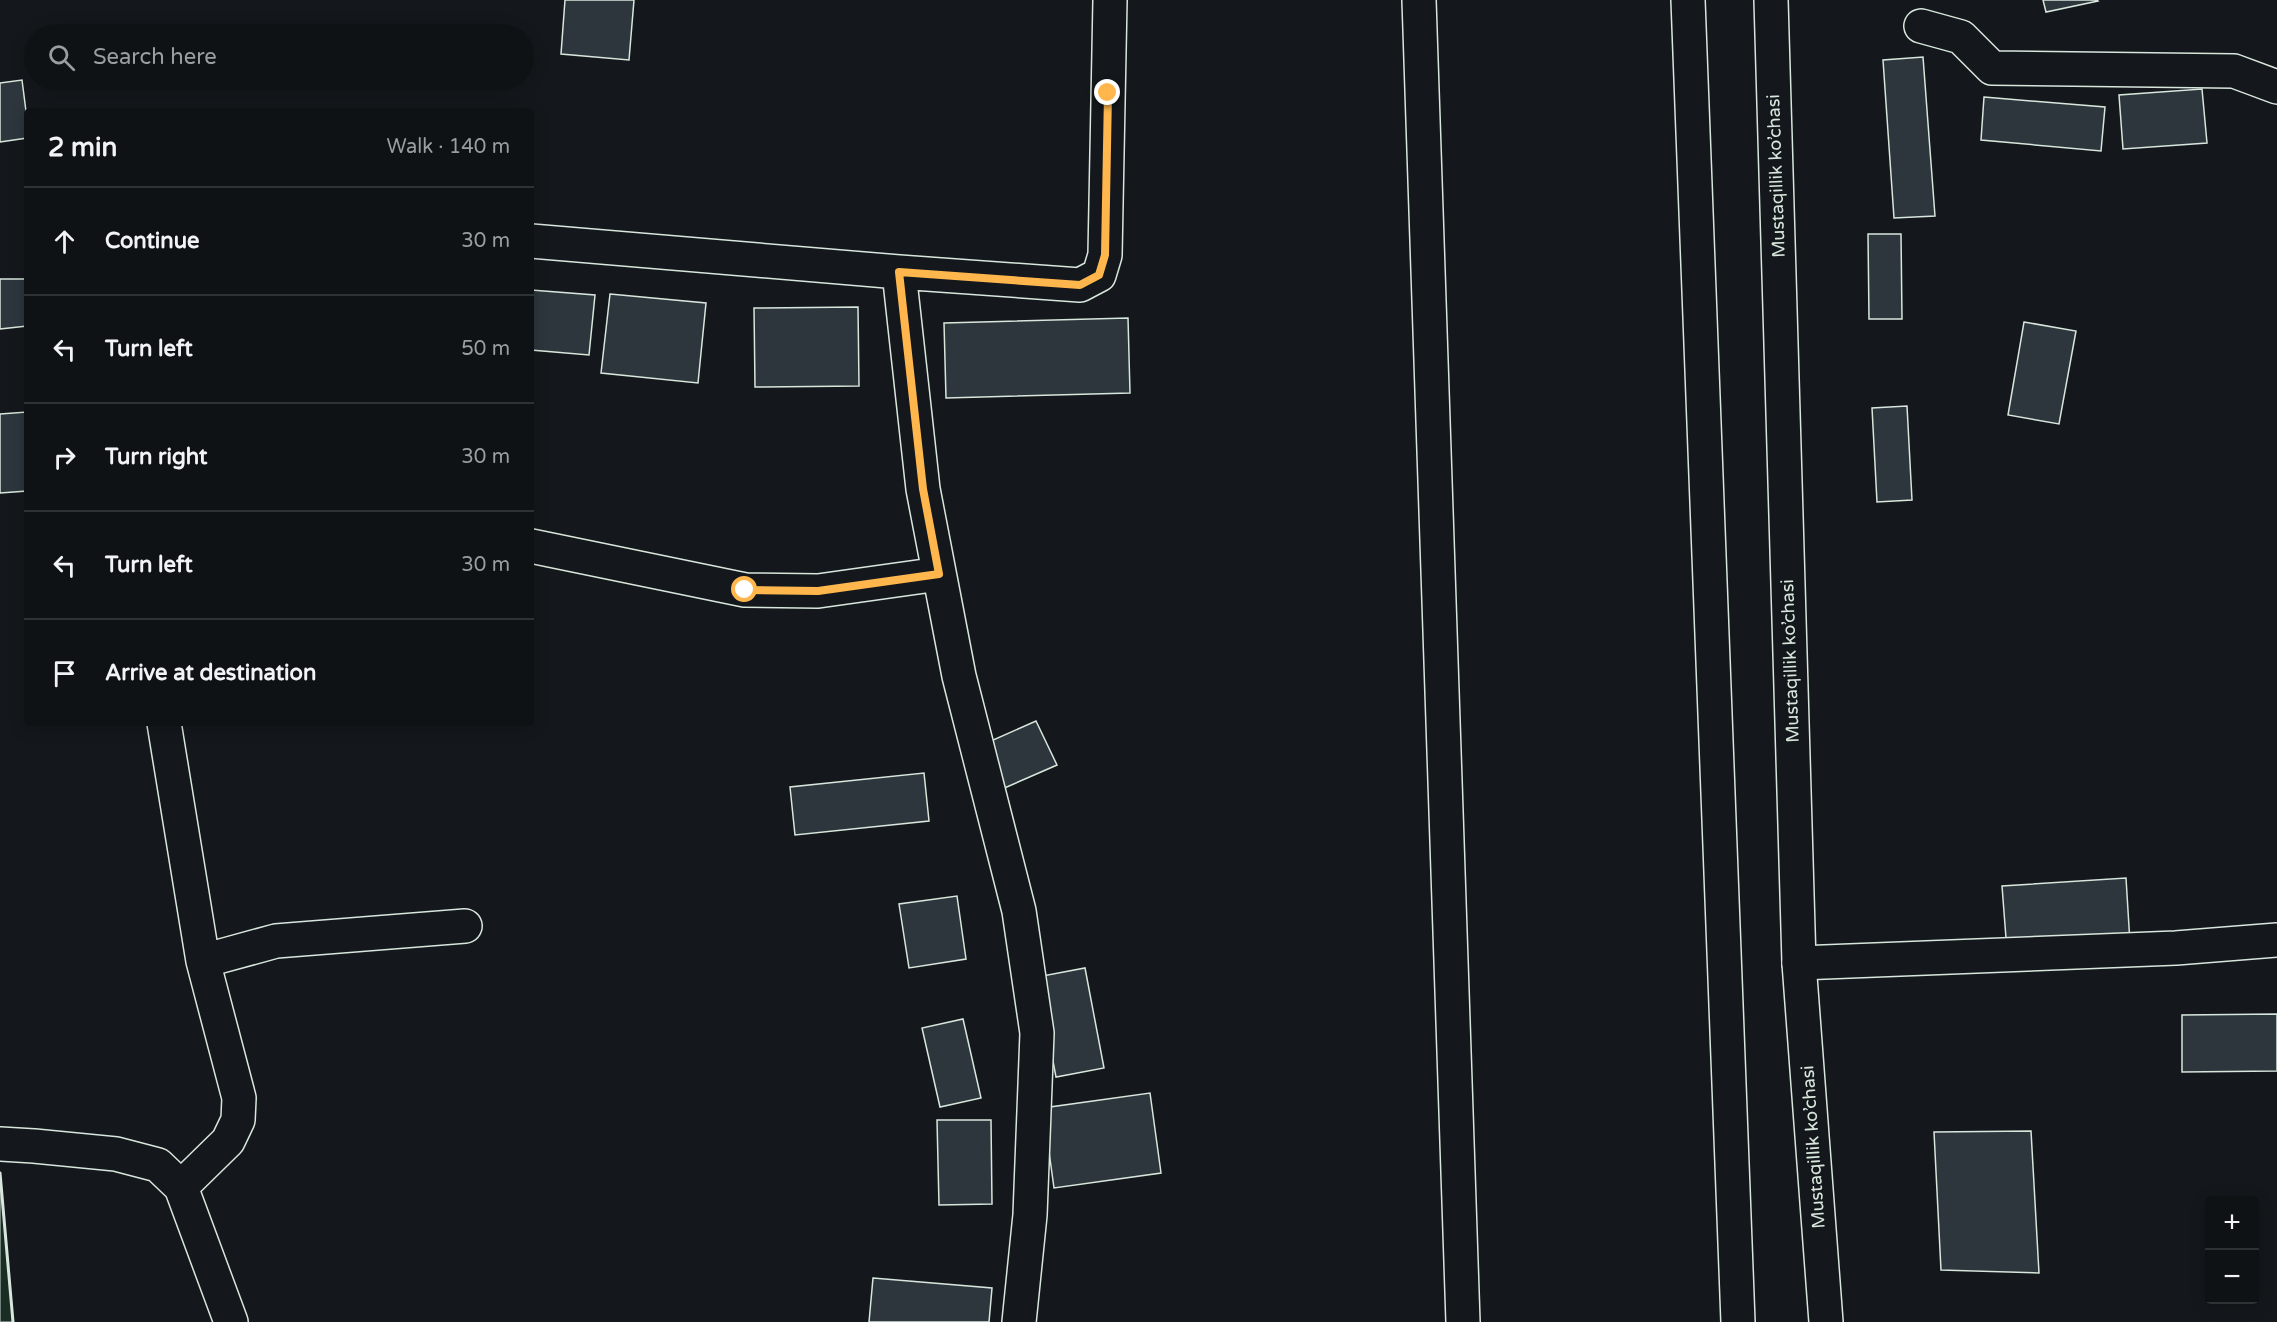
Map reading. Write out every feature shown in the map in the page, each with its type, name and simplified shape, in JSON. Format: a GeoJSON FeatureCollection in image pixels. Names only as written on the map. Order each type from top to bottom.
{"type":"FeatureCollection","features":[{"type":"Feature","properties":{"kind":"street"},"geometry":{"type":"LineString","coordinates":[[534,241],[1080,285],[1099,275],[1105,255],[1110,0]]}},
{"type":"Feature","properties":{"kind":"street"},"geometry":{"type":"LineString","coordinates":[[1419,0],[1463,1322]]}},
{"type":"Feature","properties":{"kind":"street"},"geometry":{"type":"LineString","coordinates":[[1688,0],[1738,1322]]}},
{"type":"Feature","properties":{"kind":"street","name":"Mustaqillik ko’chasi"},"geometry":{"type":"LineString","coordinates":[[1771,0],[1799,963],[1826,1322]]}},
{"type":"Feature","properties":{"kind":"street"},"geometry":{"type":"LineString","coordinates":[[1921,26],[1961,37],[1992,68],[2234,71],[2277,87]]}},
{"type":"Feature","properties":{"kind":"street"},"geometry":{"type":"LineString","coordinates":[[899,272],[923,489],[959,676],[1019,911],[1037,1033],[1030,1215],[1019,1322]]}},
{"type":"Feature","properties":{"kind":"street"},"geometry":{"type":"LineString","coordinates":[[534,547],[745,590],[818,591],[939,574]]}},
{"type":"Feature","properties":{"kind":"street"},"geometry":{"type":"LineString","coordinates":[[164,726],[203,961],[239,1098],[238,1120],[228,1141],[182,1187]]}},
{"type":"Feature","properties":{"kind":"street"},"geometry":{"type":"LineString","coordinates":[[203,961],[276,941],[465,926]]}},
{"type":"Feature","properties":{"kind":"street"},"geometry":{"type":"LineString","coordinates":[[1799,963],[2176,948],[2277,940]]}},
{"type":"Feature","properties":{"kind":"street"},"geometry":{"type":"LineString","coordinates":[[0,1144],[116,1154],[158,1166],[182,1187],[231,1322]]}},
{"type":"Feature","properties":{"kind":"green space"},"geometry":{"type":"Polygon","coordinates":[[[0,1173],[13,1322],[0,1322],[0,1173]]]}},
{"type":"Feature","properties":{"kind":"building"},"geometry":{"type":"Polygon","coordinates":[[[565,0],[634,0],[629,60],[561,54],[565,0]]]}},
{"type":"Feature","properties":{"kind":"building"},"geometry":{"type":"Polygon","coordinates":[[[2043,0],[2097,0],[2098,1],[2046,12],[2043,0]]]}},
{"type":"Feature","properties":{"kind":"building"},"geometry":{"type":"Polygon","coordinates":[[[1923,57],[1935,216],[1894,218],[1883,60],[1923,57]]]}},
{"type":"Feature","properties":{"kind":"building"},"geometry":{"type":"Polygon","coordinates":[[[22,80],[26,108],[24,138],[0,142],[0,83],[22,80]]]}},
{"type":"Feature","properties":{"kind":"building"},"geometry":{"type":"Polygon","coordinates":[[[2202,89],[2207,143],[2123,149],[2119,95],[2202,89]]]}},
{"type":"Feature","properties":{"kind":"building"},"geometry":{"type":"Polygon","coordinates":[[[1984,97],[2105,107],[2101,151],[1981,140],[1984,97]]]}},
{"type":"Feature","properties":{"kind":"building"},"geometry":{"type":"Polygon","coordinates":[[[1868,234],[1901,234],[1902,319],[1869,319],[1868,234]]]}},
{"type":"Feature","properties":{"kind":"building"},"geometry":{"type":"Polygon","coordinates":[[[0,279],[24,279],[24,326],[0,329],[0,279]]]}},
{"type":"Feature","properties":{"kind":"building"},"geometry":{"type":"Polygon","coordinates":[[[534,290],[595,295],[589,355],[534,350],[534,290]]]}},
{"type":"Feature","properties":{"kind":"building"},"geometry":{"type":"Polygon","coordinates":[[[610,294],[706,303],[698,383],[601,373],[610,294]]]}},
{"type":"Feature","properties":{"kind":"building"},"geometry":{"type":"Polygon","coordinates":[[[858,307],[859,386],[755,387],[754,308],[858,307]]]}},
{"type":"Feature","properties":{"kind":"building"},"geometry":{"type":"Polygon","coordinates":[[[1128,318],[1130,393],[946,398],[944,323],[1128,318]]]}},
{"type":"Feature","properties":{"kind":"building"},"geometry":{"type":"Polygon","coordinates":[[[2024,322],[2076,331],[2059,424],[2008,415],[2024,322]]]}},
{"type":"Feature","properties":{"kind":"building"},"geometry":{"type":"Polygon","coordinates":[[[1907,406],[1912,500],[1877,502],[1872,408],[1907,406]]]}},
{"type":"Feature","properties":{"kind":"building"},"geometry":{"type":"Polygon","coordinates":[[[24,412],[24,491],[0,493],[0,414],[24,412]]]}},
{"type":"Feature","properties":{"kind":"building"},"geometry":{"type":"Polygon","coordinates":[[[1036,721],[1057,765],[993,793],[973,749],[1036,721]]]}},
{"type":"Feature","properties":{"kind":"building"},"geometry":{"type":"Polygon","coordinates":[[[924,773],[929,821],[795,835],[790,787],[924,773]]]}},
{"type":"Feature","properties":{"kind":"building"},"geometry":{"type":"Polygon","coordinates":[[[2126,878],[2130,943],[2007,951],[2002,886],[2126,878]]]}},
{"type":"Feature","properties":{"kind":"building"},"geometry":{"type":"Polygon","coordinates":[[[957,896],[966,959],[909,968],[899,904],[957,896]]]}},
{"type":"Feature","properties":{"kind":"building"},"geometry":{"type":"Polygon","coordinates":[[[1085,968],[1104,1068],[1056,1077],[1037,977],[1085,968]]]}},
{"type":"Feature","properties":{"kind":"building"},"geometry":{"type":"Polygon","coordinates":[[[2277,1014],[2277,1071],[2182,1072],[2182,1015],[2277,1014]]]}},
{"type":"Feature","properties":{"kind":"building"},"geometry":{"type":"Polygon","coordinates":[[[963,1019],[981,1098],[940,1107],[922,1028],[963,1019]]]}},
{"type":"Feature","properties":{"kind":"building"},"geometry":{"type":"Polygon","coordinates":[[[1150,1093],[1161,1173],[1054,1188],[1043,1108],[1150,1093]]]}},
{"type":"Feature","properties":{"kind":"building"},"geometry":{"type":"Polygon","coordinates":[[[937,1120],[991,1120],[992,1204],[939,1205],[937,1120]]]}},
{"type":"Feature","properties":{"kind":"building"},"geometry":{"type":"Polygon","coordinates":[[[2031,1131],[2039,1273],[1941,1270],[1934,1132],[2031,1131]]]}},
{"type":"Feature","properties":{"kind":"building"},"geometry":{"type":"Polygon","coordinates":[[[873,1278],[992,1288],[989,1322],[869,1322],[873,1278]]]}},
{"type":"Feature","properties":{"kind":"wall"},"geometry":{"type":"LineString","coordinates":[[0,1173],[13,1322]]}},
{"type":"Feature","properties":{"kind":"route"},"geometry":{"type":"LineString","coordinates":[[745,590],[818,591],[939,574],[923,489],[899,272],[1080,285],[1099,275],[1105,255],[1108,93]]}}]}
